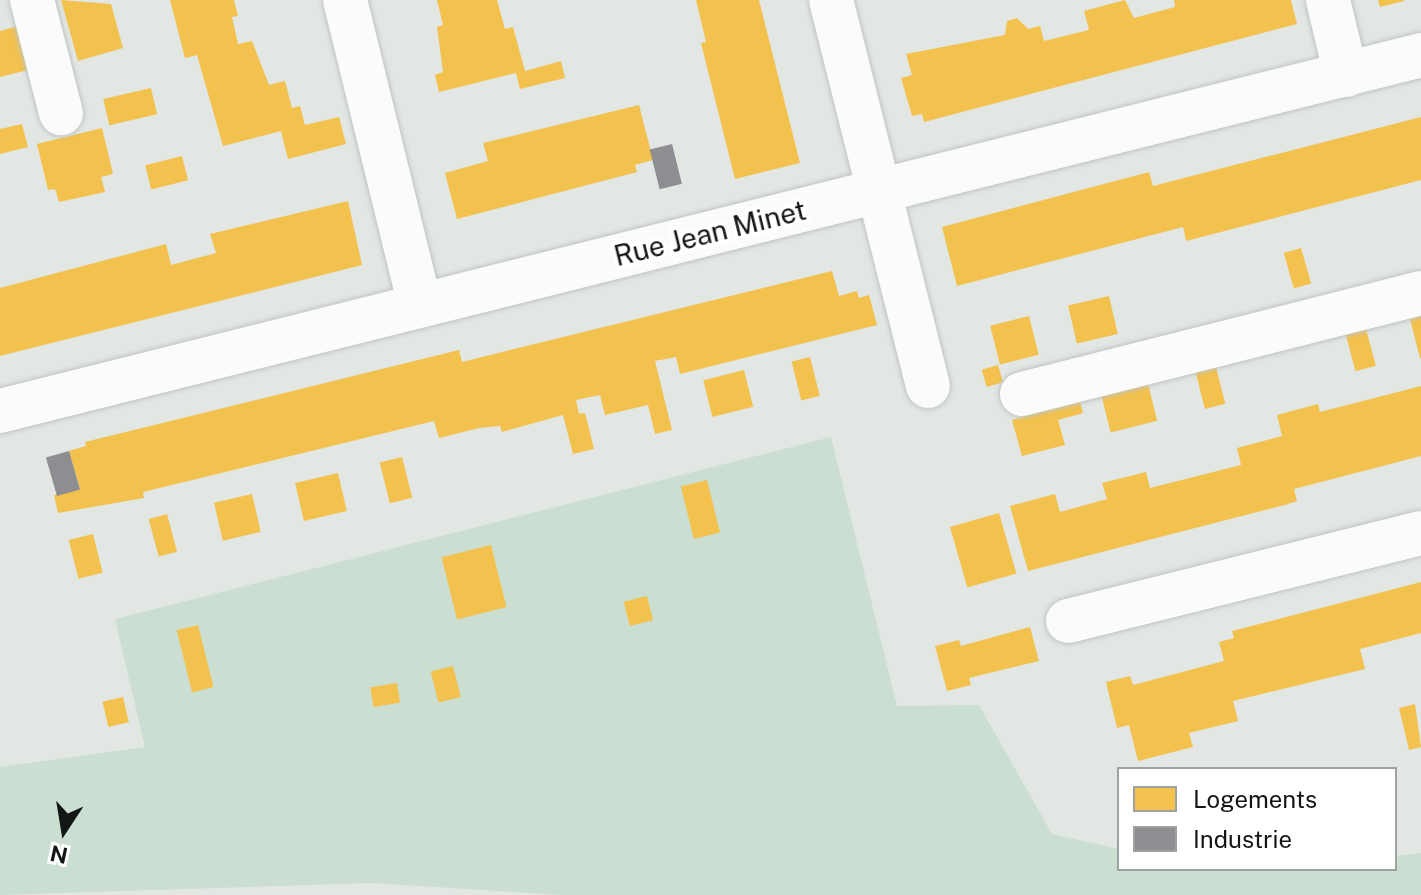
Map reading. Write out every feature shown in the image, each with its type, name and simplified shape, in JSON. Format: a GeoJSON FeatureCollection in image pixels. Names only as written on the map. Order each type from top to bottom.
{"type":"FeatureCollection","features":[{"type":"Feature","properties":{"kind":"street"},"geometry":{"type":"LineString","coordinates":[[32,0],[61,113]]}},
{"type":"Feature","properties":{"kind":"street"},"geometry":{"type":"LineString","coordinates":[[345,0],[420,305]]}},
{"type":"Feature","properties":{"kind":"street"},"geometry":{"type":"LineString","coordinates":[[831,0],[928,386]]}},
{"type":"Feature","properties":{"kind":"street"},"geometry":{"type":"LineString","coordinates":[[1328,0],[1346,75]]}},
{"type":"Feature","properties":{"kind":"street","name":"Rue Jean Minet"},"geometry":{"type":"LineString","coordinates":[[0,411],[1421,55]]}},
{"type":"Feature","properties":{"kind":"street"},"geometry":{"type":"LineString","coordinates":[[1022,394],[1421,293]]}},
{"type":"Feature","properties":{"kind":"street"},"geometry":{"type":"LineString","coordinates":[[1068,621],[1421,533]]}},
{"type":"Feature","properties":{"kind":"green space"},"geometry":{"type":"Polygon","coordinates":[[[831,437],[897,706],[979,705],[1052,834],[1117,849],[1117,871],[1397,871],[1397,856],[1421,853],[1421,895],[561,895],[372,883],[0,895],[0,767],[145,747],[115,619],[831,437]]]}},
{"type":"Feature","properties":{"kind":"building: Logements"},"geometry":{"type":"Polygon","coordinates":[[[61,0],[111,4],[123,48],[78,61],[61,0]]]}},
{"type":"Feature","properties":{"kind":"building: Logements"},"geometry":{"type":"Polygon","coordinates":[[[170,0],[234,0],[238,16],[232,17],[238,44],[252,41],[269,85],[285,81],[292,108],[300,106],[305,125],[339,117],[346,144],[288,159],[281,131],[223,146],[197,55],[185,58],[170,0]]]}},
{"type":"Feature","properties":{"kind":"building: Logements"},"geometry":{"type":"Polygon","coordinates":[[[437,0],[497,0],[505,29],[513,27],[525,71],[561,61],[565,78],[520,89],[516,73],[439,92],[435,75],[443,72],[437,27],[443,25],[437,0]]]}},
{"type":"Feature","properties":{"kind":"building: Logements"},"geometry":{"type":"Polygon","coordinates":[[[696,0],[759,0],[800,163],[735,179],[701,43],[706,42],[696,0]]]}},
{"type":"Feature","properties":{"kind":"building: Logements"},"geometry":{"type":"Polygon","coordinates":[[[1125,0],[1134,18],[1175,7],[1174,0],[1291,0],[1297,24],[924,122],[922,114],[912,116],[901,78],[912,75],[906,54],[1005,35],[1007,21],[1017,18],[1028,29],[1040,26],[1044,41],[1089,30],[1084,11],[1125,0]]]}},
{"type":"Feature","properties":{"kind":"building: Logements"},"geometry":{"type":"Polygon","coordinates":[[[1378,0],[1404,0],[1404,1],[1380,7],[1378,0]]]}},
{"type":"Feature","properties":{"kind":"building: Logements"},"geometry":{"type":"Polygon","coordinates":[[[18,26],[28,70],[0,77],[0,31],[18,26]]]}},
{"type":"Feature","properties":{"kind":"building: Logements"},"geometry":{"type":"Polygon","coordinates":[[[151,88],[157,114],[109,125],[103,99],[151,88]]]}},
{"type":"Feature","properties":{"kind":"building: Logements"},"geometry":{"type":"Polygon","coordinates":[[[639,105],[653,160],[635,165],[637,172],[457,219],[445,173],[488,161],[483,143],[639,105]]]}},
{"type":"Feature","properties":{"kind":"building: Logements"},"geometry":{"type":"Polygon","coordinates":[[[1421,117],[1421,180],[1186,241],[1183,227],[957,286],[942,227],[1149,172],[1153,186],[1421,117]]]}},
{"type":"Feature","properties":{"kind":"building: Logements"},"geometry":{"type":"Polygon","coordinates":[[[22,124],[28,147],[0,154],[0,129],[22,124]]]}},
{"type":"Feature","properties":{"kind":"building: Logements"},"geometry":{"type":"Polygon","coordinates":[[[102,128],[113,174],[101,177],[105,192],[59,202],[55,189],[48,190],[37,144],[102,128]]]}},
{"type":"Feature","properties":{"kind":"building: Logements"},"geometry":{"type":"Polygon","coordinates":[[[182,156],[188,180],[151,189],[145,165],[182,156]]]}},
{"type":"Feature","properties":{"kind":"building: Logements"},"geometry":{"type":"Polygon","coordinates":[[[348,201],[362,265],[0,356],[0,288],[166,244],[171,265],[216,253],[210,234],[348,201]]]}},
{"type":"Feature","properties":{"kind":"building: Logements"},"geometry":{"type":"Polygon","coordinates":[[[1301,248],[1311,284],[1294,289],[1284,253],[1301,248]]]}},
{"type":"Feature","properties":{"kind":"building: Logements"},"geometry":{"type":"Polygon","coordinates":[[[832,271],[839,296],[857,291],[859,298],[869,295],[877,325],[680,374],[676,357],[655,361],[672,430],[655,434],[648,405],[605,415],[600,395],[576,400],[579,414],[585,413],[594,449],[573,454],[563,415],[502,432],[500,426],[479,428],[439,438],[434,421],[143,492],[144,498],[58,513],[54,495],[80,489],[69,451],[86,446],[85,442],[459,350],[462,362],[832,271]]]}},
{"type":"Feature","properties":{"kind":"building: Logements"},"geometry":{"type":"Polygon","coordinates":[[[1109,296],[1118,334],[1077,343],[1068,305],[1109,296]]]}},
{"type":"Feature","properties":{"kind":"building: Logements"},"geometry":{"type":"Polygon","coordinates":[[[1029,316],[1039,355],[1000,364],[990,326],[1029,316]]]}},
{"type":"Feature","properties":{"kind":"building: Logements"},"geometry":{"type":"Polygon","coordinates":[[[1421,316],[1421,358],[1420,358],[1410,319],[1421,316]]]}},
{"type":"Feature","properties":{"kind":"building: Logements"},"geometry":{"type":"Polygon","coordinates":[[[1366,329],[1376,366],[1356,371],[1346,334],[1366,329]]]}},
{"type":"Feature","properties":{"kind":"building: Logements"},"geometry":{"type":"Polygon","coordinates":[[[810,357],[820,396],[801,400],[792,362],[810,357]]]}},
{"type":"Feature","properties":{"kind":"building: Logements"},"geometry":{"type":"Polygon","coordinates":[[[998,365],[1003,382],[987,387],[982,370],[998,365]]]}},
{"type":"Feature","properties":{"kind":"building: Logements"},"geometry":{"type":"Polygon","coordinates":[[[1216,367],[1225,404],[1205,409],[1196,372],[1216,367]]]}},
{"type":"Feature","properties":{"kind":"building: Logements"},"geometry":{"type":"Polygon","coordinates":[[[744,370],[753,407],[712,417],[703,380],[744,370]]]}},
{"type":"Feature","properties":{"kind":"building: Logements"},"geometry":{"type":"Polygon","coordinates":[[[1075,383],[1083,413],[1058,420],[1065,445],[1022,456],[1012,420],[1056,408],[1051,390],[1075,383]]]}},
{"type":"Feature","properties":{"kind":"building: Logements"},"geometry":{"type":"Polygon","coordinates":[[[1148,384],[1157,421],[1111,432],[1101,396],[1148,384]]]}},
{"type":"Feature","properties":{"kind":"building: Logements"},"geometry":{"type":"Polygon","coordinates":[[[1421,386],[1421,456],[1294,489],[1297,501],[1285,505],[1028,571],[1010,506],[1055,494],[1060,512],[1107,499],[1102,483],[1146,472],[1150,488],[1241,465],[1237,448],[1282,436],[1277,415],[1318,404],[1320,412],[1421,386]]]}},
{"type":"Feature","properties":{"kind":"building: Logements"},"geometry":{"type":"Polygon","coordinates":[[[402,457],[412,498],[390,503],[380,463],[402,457]]]}},
{"type":"Feature","properties":{"kind":"building: Logements"},"geometry":{"type":"Polygon","coordinates":[[[338,473],[347,511],[304,521],[295,483],[338,473]]]}},
{"type":"Feature","properties":{"kind":"building: Logements"},"geometry":{"type":"Polygon","coordinates":[[[707,480],[720,532],[694,539],[681,487],[707,480]]]}},
{"type":"Feature","properties":{"kind":"building: Logements"},"geometry":{"type":"Polygon","coordinates":[[[252,494],[261,532],[223,541],[214,503],[252,494]]]}},
{"type":"Feature","properties":{"kind":"building: Logements"},"geometry":{"type":"Polygon","coordinates":[[[999,513],[1016,574],[967,588],[950,527],[999,513]]]}},
{"type":"Feature","properties":{"kind":"building: Logements"},"geometry":{"type":"Polygon","coordinates":[[[167,514],[177,552],[159,557],[149,519],[167,514]]]}},
{"type":"Feature","properties":{"kind":"building: Logements"},"geometry":{"type":"Polygon","coordinates":[[[93,534],[103,573],[78,579],[69,540],[93,534]]]}},
{"type":"Feature","properties":{"kind":"building: Logements"},"geometry":{"type":"Polygon","coordinates":[[[491,545],[506,607],[457,619],[442,557],[491,545]]]}},
{"type":"Feature","properties":{"kind":"building: Logements"},"geometry":{"type":"Polygon","coordinates":[[[1421,582],[1421,633],[1360,649],[1365,669],[1233,701],[1238,721],[1189,733],[1193,747],[1138,761],[1129,725],[1117,728],[1106,682],[1130,676],[1133,685],[1224,661],[1219,642],[1234,638],[1232,631],[1421,582]]]}},
{"type":"Feature","properties":{"kind":"building: Logements"},"geometry":{"type":"Polygon","coordinates":[[[647,596],[653,620],[630,626],[624,602],[647,596]]]}},
{"type":"Feature","properties":{"kind":"building: Logements"},"geometry":{"type":"Polygon","coordinates":[[[198,625],[213,687],[192,692],[177,630],[198,625]]]}},
{"type":"Feature","properties":{"kind":"building: Logements"},"geometry":{"type":"Polygon","coordinates":[[[1030,627],[1039,661],[969,678],[971,685],[947,691],[935,646],[959,640],[961,646],[1030,627]]]}},
{"type":"Feature","properties":{"kind":"building: Logements"},"geometry":{"type":"Polygon","coordinates":[[[453,666],[461,697],[438,703],[431,672],[453,666]]]}},
{"type":"Feature","properties":{"kind":"building: Logements"},"geometry":{"type":"Polygon","coordinates":[[[397,683],[400,703],[373,707],[370,687],[397,683]]]}},
{"type":"Feature","properties":{"kind":"building: Logements"},"geometry":{"type":"Polygon","coordinates":[[[123,697],[129,722],[108,727],[103,702],[123,697]]]}},
{"type":"Feature","properties":{"kind":"building: Logements"},"geometry":{"type":"Polygon","coordinates":[[[1415,704],[1421,747],[1409,750],[1399,708],[1415,704]]]}},
{"type":"Feature","properties":{"kind":"building: Industrie"},"geometry":{"type":"Polygon","coordinates":[[[672,144],[682,184],[660,189],[650,150],[672,144]]]}},
{"type":"Feature","properties":{"kind":"building: Industrie"},"geometry":{"type":"Polygon","coordinates":[[[69,451],[80,489],[57,496],[46,458],[69,451]]]}}]}
